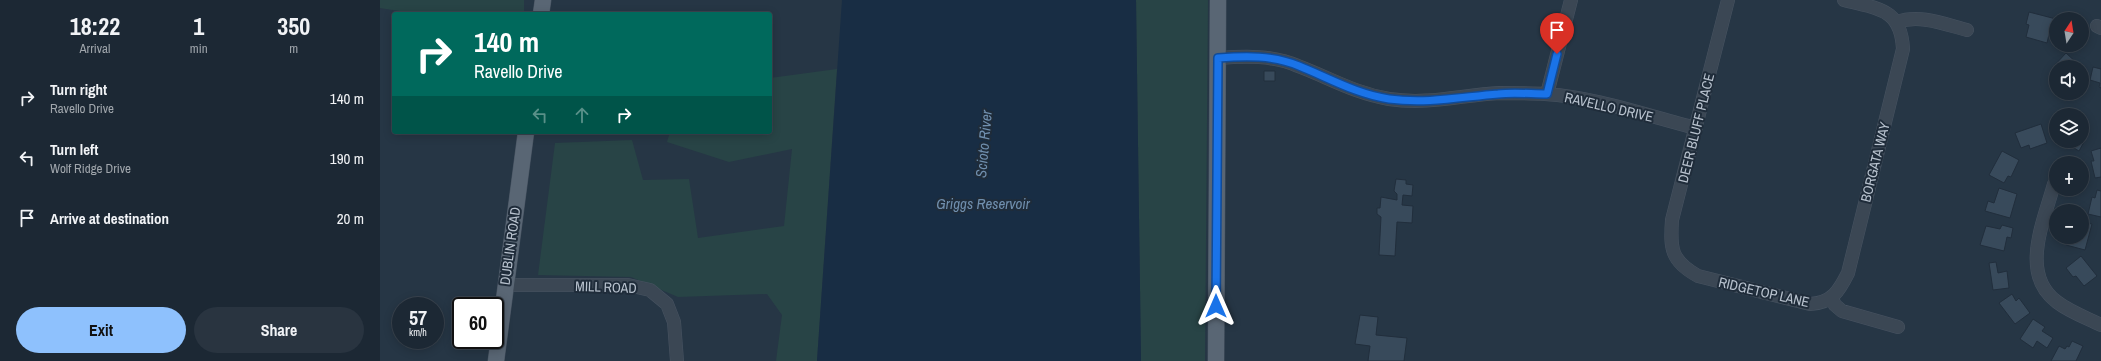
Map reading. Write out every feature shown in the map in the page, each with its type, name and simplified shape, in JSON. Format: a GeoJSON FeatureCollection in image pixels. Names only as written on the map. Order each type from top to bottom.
{"type":"FeatureCollection","features":[{"type":"Feature","properties":{"kind":"main road"},"geometry":{"type":"LineString","coordinates":[[542,12],[543,0]]}},
{"type":"Feature","properties":{"kind":"main road"},"geometry":{"type":"LineString","coordinates":[[1216,361],[1218,0]]}},
{"type":"Feature","properties":{"kind":"main road","name":"DUBLIN ROAD"},"geometry":{"type":"LineString","coordinates":[[496,361],[526,134]]}},
{"type":"Feature","properties":{"kind":"street"},"geometry":{"type":"LineString","coordinates":[[1547,94],[1571,0]]}},
{"type":"Feature","properties":{"kind":"street","name":"DEER BLUFF PLACE"},"geometry":{"type":"LineString","coordinates":[[1674,256],[1671,239],[1672,220],[1728,0]]}},
{"type":"Feature","properties":{"kind":"street"},"geometry":{"type":"LineString","coordinates":[[1844,0],[1884,10],[1897,22],[1907,18],[1918,18],[1967,30]]}},
{"type":"Feature","properties":{"kind":"street","name":"BORGATA WAY"},"geometry":{"type":"LineString","coordinates":[[1831,297],[1839,292],[1848,273],[1903,49],[1902,34],[1897,22]]}},
{"type":"Feature","properties":{"kind":"street","name":"RAVELLO DRIVE"},"geometry":{"type":"LineString","coordinates":[[1218,58],[1242,56],[1281,61],[1298,65],[1352,90],[1409,101],[1447,100],[1499,94],[1547,94],[1588,100],[1696,128]]}},
{"type":"Feature","properties":{"kind":"street"},"geometry":{"type":"LineString","coordinates":[[2051,196],[2038,244],[2036,262],[2037,271],[2044,287],[2056,301],[2101,325]]}},
{"type":"Feature","properties":{"kind":"street","name":"RIDGETOP LANE"},"geometry":{"type":"LineString","coordinates":[[1674,256],[1685,269],[1698,276],[1810,304],[1818,304],[1831,297],[1835,305],[1842,311],[1898,327]]}},
{"type":"Feature","properties":{"kind":"street","name":"MILL ROAD"},"geometry":{"type":"LineString","coordinates":[[505,285],[524,287],[628,285],[650,290],[666,304],[674,322],[677,361]]}},
{"type":"Feature","properties":{"kind":"green space"},"geometry":{"type":"Polygon","coordinates":[[[380,0],[524,0],[524,12],[405,12],[380,8],[380,0]]]}},
{"type":"Feature","properties":{"kind":"green space"},"geometry":{"type":"Polygon","coordinates":[[[1136,0],[1208,0],[1205,361],[1141,361],[1136,0]]]}},
{"type":"Feature","properties":{"kind":"green space"},"geometry":{"type":"Polygon","coordinates":[[[837,69],[817,361],[776,361],[782,315],[767,294],[678,297],[631,277],[538,275],[555,143],[632,140],[643,180],[689,179],[698,238],[784,226],[792,149],[729,162],[667,142],[669,134],[772,134],[772,78],[837,69]]]}},
{"type":"Feature","properties":{"kind":"water","name":"Griggs Reservoir"},"geometry":{"type":"Polygon","coordinates":[[[842,0],[1136,0],[1141,361],[817,361],[842,0]]]}},
{"type":"Feature","properties":{"kind":"building"},"geometry":{"type":"Polygon","coordinates":[[[2029,12],[2049,17],[2049,34],[2047,43],[2026,37],[2029,25],[2026,24],[2029,12]]]}},
{"type":"Feature","properties":{"kind":"building"},"geometry":{"type":"Polygon","coordinates":[[[2066,53],[2074,60],[2060,60],[2066,53]]]}},
{"type":"Feature","properties":{"kind":"building"},"geometry":{"type":"Polygon","coordinates":[[[2093,67],[2101,69],[2101,88],[2099,87],[2100,83],[2090,80],[2093,67]]]}},
{"type":"Feature","properties":{"kind":"building"},"geometry":{"type":"Polygon","coordinates":[[[1264,71],[1275,71],[1275,81],[1264,81],[1264,71]]]}},
{"type":"Feature","properties":{"kind":"building"},"geometry":{"type":"Polygon","coordinates":[[[2041,124],[2047,143],[2030,149],[2029,145],[2021,148],[2015,133],[2041,124]]]}},
{"type":"Feature","properties":{"kind":"building"},"geometry":{"type":"Polygon","coordinates":[[[2074,148],[2081,148],[2079,151],[2074,148]]]}},
{"type":"Feature","properties":{"kind":"building"},"geometry":{"type":"Polygon","coordinates":[[[2101,148],[2101,177],[2095,178],[2091,161],[2094,161],[2091,151],[2101,148]]]}},
{"type":"Feature","properties":{"kind":"building"},"geometry":{"type":"Polygon","coordinates":[[[2002,151],[2019,160],[2011,177],[2008,176],[2004,183],[1989,175],[2002,151]]]}},
{"type":"Feature","properties":{"kind":"building"},"geometry":{"type":"Polygon","coordinates":[[[1396,179],[1406,180],[1406,184],[1413,185],[1412,196],[1403,195],[1402,205],[1413,206],[1412,223],[1397,222],[1395,256],[1379,255],[1381,217],[1377,214],[1377,208],[1380,208],[1381,197],[1397,200],[1397,194],[1394,191],[1396,179]]]}},
{"type":"Feature","properties":{"kind":"building"},"geometry":{"type":"Polygon","coordinates":[[[1999,188],[2017,194],[2010,218],[1985,211],[1988,201],[1994,203],[1999,188]]]}},
{"type":"Feature","properties":{"kind":"building"},"geometry":{"type":"Polygon","coordinates":[[[2097,190],[2101,191],[2101,217],[2089,214],[2092,197],[2095,198],[2097,190]]]}},
{"type":"Feature","properties":{"kind":"building"},"geometry":{"type":"Polygon","coordinates":[[[2089,223],[2092,224],[2089,235],[2089,223]]]}},
{"type":"Feature","properties":{"kind":"building"},"geometry":{"type":"Polygon","coordinates":[[[2002,225],[2013,228],[2011,238],[2007,237],[2004,251],[1980,245],[1986,226],[2000,229],[2002,225]]]}},
{"type":"Feature","properties":{"kind":"building"},"geometry":{"type":"Polygon","coordinates":[[[2066,244],[2087,244],[2085,250],[2066,244]]]}},
{"type":"Feature","properties":{"kind":"building"},"geometry":{"type":"Polygon","coordinates":[[[2081,256],[2097,276],[2084,286],[2076,276],[2073,277],[2066,268],[2081,256]]]}},
{"type":"Feature","properties":{"kind":"building"},"geometry":{"type":"Polygon","coordinates":[[[1996,262],[1998,273],[2007,271],[2009,288],[1993,290],[1989,263],[1996,262]]]}},
{"type":"Feature","properties":{"kind":"building"},"geometry":{"type":"Polygon","coordinates":[[[2012,294],[2016,301],[2019,298],[2030,313],[2015,324],[1999,303],[2012,294]]]}},
{"type":"Feature","properties":{"kind":"building"},"geometry":{"type":"Polygon","coordinates":[[[1360,315],[1378,317],[1376,335],[1407,338],[1404,361],[1368,361],[1370,346],[1355,344],[1360,315]]]}},
{"type":"Feature","properties":{"kind":"building"},"geometry":{"type":"Polygon","coordinates":[[[2033,319],[2045,327],[2042,331],[2053,338],[2047,348],[2037,341],[2033,348],[2020,339],[2033,319]]]}},
{"type":"Feature","properties":{"kind":"building"},"geometry":{"type":"Polygon","coordinates":[[[2072,341],[2083,346],[2076,361],[2051,361],[2059,346],[2065,349],[2067,346],[2069,347],[2072,341]]]}},
{"type":"Feature","properties":{"kind":"route"},"geometry":{"type":"LineString","coordinates":[[1216,306],[1218,58],[1242,56],[1268,58],[1298,65],[1352,90],[1366,94],[1388,99],[1426,102],[1499,94],[1547,94],[1557,54]]}},
{"type":"Feature","properties":{"kind":"water label","name":"Scioto River"},"geometry":{"type":"Point","coordinates":[984,144]}}]}
